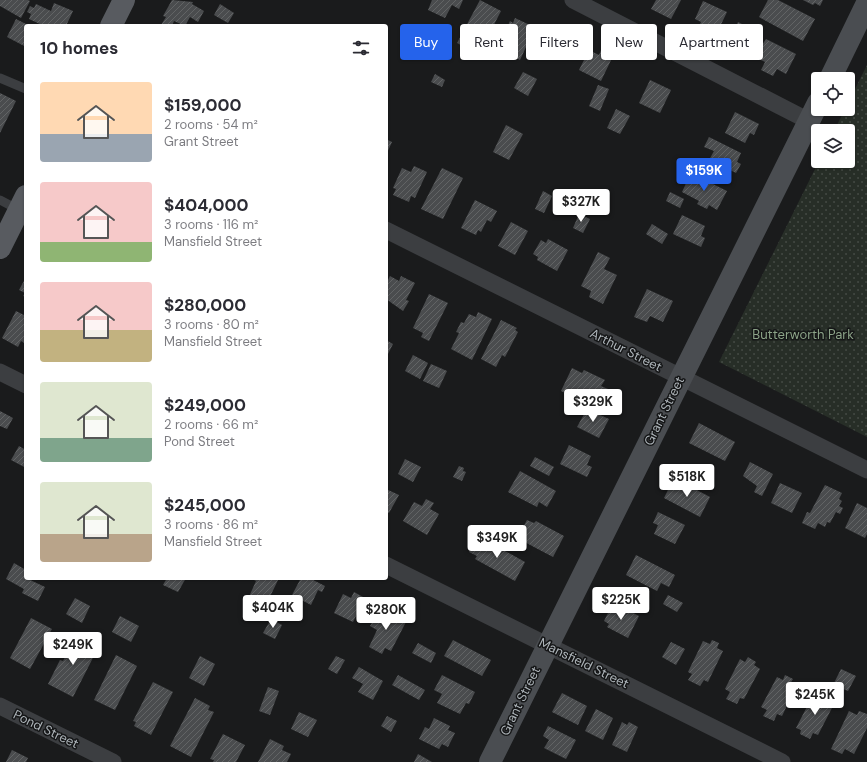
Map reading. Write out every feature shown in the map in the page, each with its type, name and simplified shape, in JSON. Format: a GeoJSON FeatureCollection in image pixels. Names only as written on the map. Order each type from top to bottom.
{"type":"FeatureCollection","features":[{"type":"Feature","properties":{"kind":"main road"},"geometry":{"type":"LineString","coordinates":[[112,24],[124,0]]}},
{"type":"Feature","properties":{"kind":"main road"},"geometry":{"type":"LineString","coordinates":[[0,248],[15,202]]}},
{"type":"Feature","properties":{"kind":"street"},"geometry":{"type":"LineString","coordinates":[[573,0],[811,111]]}},
{"type":"Feature","properties":{"kind":"street"},"geometry":{"type":"LineString","coordinates":[[833,72],[867,3]]}},
{"type":"Feature","properties":{"kind":"street","name":"Grant Street"},"geometry":{"type":"LineString","coordinates":[[490,762],[680,378],[812,116]]}},
{"type":"Feature","properties":{"kind":"street","name":"Arthur Street"},"geometry":{"type":"LineString","coordinates":[[388,231],[867,470]]}},
{"type":"Feature","properties":{"kind":"street"},"geometry":{"type":"LineString","coordinates":[[0,372],[24,384]]}},
{"type":"Feature","properties":{"kind":"street","name":"Mansfield Street"},"geometry":{"type":"LineString","coordinates":[[388,565],[782,762]]}},
{"type":"Feature","properties":{"kind":"street","name":"Pond Street"},"geometry":{"type":"LineString","coordinates":[[0,706],[113,762]]}},
{"type":"Feature","properties":{"kind":"lane"},"geometry":{"type":"LineString","coordinates":[[0,78],[24,88]]}},
{"type":"Feature","properties":{"kind":"green space","name":"Butterworth Park"},"geometry":{"type":"Polygon","coordinates":[[[867,65],[867,437],[719,362],[816,168],[855,168],[855,124],[838,124],[842,116],[855,116],[855,89],[867,65]]]}},
{"type":"Feature","properties":{"kind":"building"},"geometry":{"type":"Polygon","coordinates":[[[0,0],[30,1],[21,18],[0,6],[0,0]]]}},
{"type":"Feature","properties":{"kind":"building"},"geometry":{"type":"Polygon","coordinates":[[[172,0],[193,2],[192,4],[204,11],[198,22],[190,17],[186,24],[181,24],[174,21],[173,24],[162,24],[166,17],[163,16],[172,0]]]}},
{"type":"Feature","properties":{"kind":"building"},"geometry":{"type":"Polygon","coordinates":[[[432,0],[463,0],[459,9],[452,5],[445,18],[428,10],[432,0]]]}},
{"type":"Feature","properties":{"kind":"building"},"geometry":{"type":"Polygon","coordinates":[[[480,0],[501,11],[494,24],[467,24],[480,0]]]}},
{"type":"Feature","properties":{"kind":"building"},"geometry":{"type":"Polygon","coordinates":[[[656,0],[681,0],[671,19],[651,9],[656,0]]]}},
{"type":"Feature","properties":{"kind":"building"},"geometry":{"type":"Polygon","coordinates":[[[768,0],[778,0],[815,19],[803,41],[759,17],[768,0]]]}},
{"type":"Feature","properties":{"kind":"building"},"geometry":{"type":"Polygon","coordinates":[[[803,0],[823,0],[820,6],[815,3],[813,5],[803,0]]]}},
{"type":"Feature","properties":{"kind":"building"},"geometry":{"type":"Polygon","coordinates":[[[703,1],[727,12],[721,24],[700,24],[701,22],[695,19],[703,1]]]}},
{"type":"Feature","properties":{"kind":"building"},"geometry":{"type":"Polygon","coordinates":[[[54,3],[73,11],[67,24],[40,24],[29,19],[31,14],[27,12],[30,6],[34,8],[36,4],[51,11],[54,3]]]}},
{"type":"Feature","properties":{"kind":"building"},"geometry":{"type":"Polygon","coordinates":[[[220,4],[234,13],[228,23],[214,15],[220,4]]]}},
{"type":"Feature","properties":{"kind":"building"},"geometry":{"type":"Polygon","coordinates":[[[515,18],[528,24],[526,24],[526,47],[520,60],[518,59],[518,24],[509,24],[510,21],[513,23],[515,18]]]}},
{"type":"Feature","properties":{"kind":"building"},"geometry":{"type":"Polygon","coordinates":[[[16,19],[26,24],[24,24],[24,46],[7,37],[16,19]]]}},
{"type":"Feature","properties":{"kind":"building"},"geometry":{"type":"Polygon","coordinates":[[[460,37],[460,44],[457,43],[460,37]]]}},
{"type":"Feature","properties":{"kind":"building"},"geometry":{"type":"Polygon","coordinates":[[[766,39],[796,54],[786,74],[777,69],[773,76],[761,70],[765,62],[761,60],[763,60],[763,44],[766,39]]]}},
{"type":"Feature","properties":{"kind":"building"},"geometry":{"type":"Polygon","coordinates":[[[601,50],[601,60],[611,60],[601,81],[579,70],[584,60],[593,60],[593,52],[599,55],[601,50]]]}},
{"type":"Feature","properties":{"kind":"building"},"geometry":{"type":"Polygon","coordinates":[[[523,72],[537,79],[528,96],[514,88],[523,72]]]}},
{"type":"Feature","properties":{"kind":"building"},"geometry":{"type":"Polygon","coordinates":[[[435,74],[445,80],[442,87],[431,82],[435,74]]]}},
{"type":"Feature","properties":{"kind":"building"},"geometry":{"type":"Polygon","coordinates":[[[650,80],[671,90],[660,113],[639,103],[650,80]]]}},
{"type":"Feature","properties":{"kind":"building"},"geometry":{"type":"Polygon","coordinates":[[[598,85],[609,89],[600,111],[589,106],[598,85]]]}},
{"type":"Feature","properties":{"kind":"building"},"geometry":{"type":"Polygon","coordinates":[[[0,93],[16,101],[0,133],[0,93]]]}},
{"type":"Feature","properties":{"kind":"building"},"geometry":{"type":"Polygon","coordinates":[[[616,109],[630,116],[620,134],[607,128],[616,109]]]}},
{"type":"Feature","properties":{"kind":"building"},"geometry":{"type":"Polygon","coordinates":[[[735,112],[759,124],[754,135],[750,133],[745,143],[725,133],[735,112]]]}},
{"type":"Feature","properties":{"kind":"building"},"geometry":{"type":"Polygon","coordinates":[[[506,125],[523,134],[509,160],[493,152],[506,125]]]}},
{"type":"Feature","properties":{"kind":"building"},"geometry":{"type":"Polygon","coordinates":[[[709,137],[741,153],[737,162],[741,164],[736,173],[709,160],[714,151],[704,147],[709,137]]]}},
{"type":"Feature","properties":{"kind":"building"},"geometry":{"type":"Polygon","coordinates":[[[388,140],[392,142],[388,151],[388,140]]]}},
{"type":"Feature","properties":{"kind":"building"},"geometry":{"type":"Polygon","coordinates":[[[414,166],[427,172],[415,198],[411,196],[409,202],[393,195],[396,189],[393,188],[402,168],[411,172],[414,166]]]}},
{"type":"Feature","properties":{"kind":"building"},"geometry":{"type":"Polygon","coordinates":[[[442,168],[463,178],[443,219],[421,209],[442,168]]]}},
{"type":"Feature","properties":{"kind":"building"},"geometry":{"type":"Polygon","coordinates":[[[691,173],[727,191],[717,210],[709,205],[707,209],[697,204],[699,201],[682,192],[691,173]]]}},
{"type":"Feature","properties":{"kind":"building"},"geometry":{"type":"Polygon","coordinates":[[[543,191],[552,196],[544,213],[535,209],[543,191]]]}},
{"type":"Feature","properties":{"kind":"building"},"geometry":{"type":"Polygon","coordinates":[[[670,192],[684,199],[680,208],[666,201],[670,192]]]}},
{"type":"Feature","properties":{"kind":"building"},"geometry":{"type":"Polygon","coordinates":[[[475,200],[497,211],[491,222],[487,220],[481,232],[478,230],[476,235],[461,228],[475,200]]]}},
{"type":"Feature","properties":{"kind":"building"},"geometry":{"type":"Polygon","coordinates":[[[579,214],[590,219],[583,233],[573,228],[579,214]]]}},
{"type":"Feature","properties":{"kind":"building"},"geometry":{"type":"Polygon","coordinates":[[[682,215],[705,226],[701,236],[705,238],[701,247],[673,234],[682,215]]]}},
{"type":"Feature","properties":{"kind":"building"},"geometry":{"type":"Polygon","coordinates":[[[511,222],[528,231],[515,255],[498,246],[511,222]]]}},
{"type":"Feature","properties":{"kind":"building"},"geometry":{"type":"Polygon","coordinates":[[[652,224],[668,234],[662,244],[646,234],[652,224]]]}},
{"type":"Feature","properties":{"kind":"building"},"geometry":{"type":"Polygon","coordinates":[[[548,239],[568,250],[557,271],[537,260],[538,257],[533,254],[541,240],[546,243],[548,239]]]}},
{"type":"Feature","properties":{"kind":"building"},"geometry":{"type":"Polygon","coordinates":[[[598,252],[610,258],[604,269],[617,275],[603,304],[589,297],[591,291],[581,286],[598,252]]]}},
{"type":"Feature","properties":{"kind":"building"},"geometry":{"type":"Polygon","coordinates":[[[390,276],[399,281],[401,276],[415,283],[406,300],[409,301],[403,311],[388,300],[388,280],[390,276]]]}},
{"type":"Feature","properties":{"kind":"building"},"geometry":{"type":"Polygon","coordinates":[[[24,281],[24,292],[19,290],[24,281]]]}},
{"type":"Feature","properties":{"kind":"building"},"geometry":{"type":"Polygon","coordinates":[[[647,289],[673,301],[663,322],[650,316],[647,322],[634,317],[647,289]]]}},
{"type":"Feature","properties":{"kind":"building"},"geometry":{"type":"Polygon","coordinates":[[[429,294],[448,303],[429,341],[421,337],[423,333],[413,328],[429,294]]]}},
{"type":"Feature","properties":{"kind":"building"},"geometry":{"type":"Polygon","coordinates":[[[16,311],[24,315],[24,343],[21,341],[18,347],[2,338],[16,311]]]}},
{"type":"Feature","properties":{"kind":"building"},"geometry":{"type":"Polygon","coordinates":[[[478,312],[492,319],[472,360],[451,349],[459,333],[456,332],[461,322],[464,323],[469,314],[476,317],[478,312]]]}},
{"type":"Feature","properties":{"kind":"building"},"geometry":{"type":"Polygon","coordinates":[[[501,320],[517,328],[515,330],[518,332],[505,357],[502,355],[496,367],[481,359],[501,320]]]}},
{"type":"Feature","properties":{"kind":"building"},"geometry":{"type":"Polygon","coordinates":[[[388,341],[393,344],[388,354],[388,341]]]}},
{"type":"Feature","properties":{"kind":"building"},"geometry":{"type":"Polygon","coordinates":[[[413,355],[428,363],[420,379],[405,371],[413,355]]]}},
{"type":"Feature","properties":{"kind":"building"},"geometry":{"type":"Polygon","coordinates":[[[431,364],[447,371],[439,388],[423,381],[431,364]]]}},
{"type":"Feature","properties":{"kind":"building"},"geometry":{"type":"Polygon","coordinates":[[[572,368],[582,373],[584,370],[605,380],[601,386],[615,392],[605,412],[561,391],[572,368]]]}},
{"type":"Feature","properties":{"kind":"building"},"geometry":{"type":"Polygon","coordinates":[[[587,409],[609,419],[599,438],[577,427],[587,409]]]}},
{"type":"Feature","properties":{"kind":"building"},"geometry":{"type":"Polygon","coordinates":[[[0,411],[13,418],[7,429],[0,426],[0,411]]]}},
{"type":"Feature","properties":{"kind":"building"},"geometry":{"type":"Polygon","coordinates":[[[699,423],[735,442],[725,461],[689,443],[699,423]]]}},
{"type":"Feature","properties":{"kind":"building"},"geometry":{"type":"Polygon","coordinates":[[[569,445],[591,456],[587,465],[592,467],[587,477],[560,464],[569,445]]]}},
{"type":"Feature","properties":{"kind":"building"},"geometry":{"type":"Polygon","coordinates":[[[19,446],[24,449],[24,467],[11,460],[19,446]]]}},
{"type":"Feature","properties":{"kind":"building"},"geometry":{"type":"Polygon","coordinates":[[[535,457],[554,467],[549,476],[530,466],[535,457]]]}},
{"type":"Feature","properties":{"kind":"building"},"geometry":{"type":"Polygon","coordinates":[[[405,459],[421,467],[413,482],[398,474],[405,459]]]}},
{"type":"Feature","properties":{"kind":"building"},"geometry":{"type":"Polygon","coordinates":[[[750,462],[773,474],[762,496],[754,492],[757,486],[743,476],[750,462]]]}},
{"type":"Feature","properties":{"kind":"building"},"geometry":{"type":"Polygon","coordinates":[[[459,466],[464,468],[463,471],[466,472],[462,481],[453,477],[459,466]]]}},
{"type":"Feature","properties":{"kind":"building"},"geometry":{"type":"Polygon","coordinates":[[[520,471],[556,491],[547,507],[539,502],[537,507],[508,492],[520,471]]]}},
{"type":"Feature","properties":{"kind":"building"},"geometry":{"type":"Polygon","coordinates":[[[674,478],[710,497],[700,517],[664,498],[674,478]]]}},
{"type":"Feature","properties":{"kind":"building"},"geometry":{"type":"Polygon","coordinates":[[[780,483],[802,493],[792,513],[771,503],[780,483]]]}},
{"type":"Feature","properties":{"kind":"building"},"geometry":{"type":"Polygon","coordinates":[[[825,485],[842,493],[839,499],[842,501],[839,506],[843,508],[840,514],[836,512],[830,523],[827,522],[825,527],[818,523],[815,529],[802,523],[807,512],[810,513],[825,485]]]}},
{"type":"Feature","properties":{"kind":"building"},"geometry":{"type":"Polygon","coordinates":[[[388,490],[399,495],[388,513],[388,490]]]}},
{"type":"Feature","properties":{"kind":"building"},"geometry":{"type":"Polygon","coordinates":[[[426,499],[434,503],[430,509],[439,514],[427,535],[403,521],[414,502],[422,506],[426,499]]]}},
{"type":"Feature","properties":{"kind":"building"},"geometry":{"type":"Polygon","coordinates":[[[857,503],[867,508],[867,534],[865,538],[845,528],[857,503]]]}},
{"type":"Feature","properties":{"kind":"building"},"geometry":{"type":"Polygon","coordinates":[[[658,512],[685,525],[675,544],[654,534],[658,525],[653,523],[658,512]]]}},
{"type":"Feature","properties":{"kind":"building"},"geometry":{"type":"Polygon","coordinates":[[[527,520],[534,523],[536,521],[564,536],[553,557],[517,538],[527,520]]]}},
{"type":"Feature","properties":{"kind":"building"},"geometry":{"type":"Polygon","coordinates":[[[478,536],[525,562],[515,581],[475,559],[477,556],[469,552],[478,536]]]}},
{"type":"Feature","properties":{"kind":"building"},"geometry":{"type":"Polygon","coordinates":[[[636,555],[675,575],[669,587],[661,583],[657,591],[626,575],[636,555]]]}},
{"type":"Feature","properties":{"kind":"building"},"geometry":{"type":"Polygon","coordinates":[[[14,563],[24,569],[24,580],[30,580],[45,587],[38,601],[22,593],[24,589],[6,579],[14,563]]]}},
{"type":"Feature","properties":{"kind":"building"},"geometry":{"type":"Polygon","coordinates":[[[166,580],[185,580],[178,592],[163,585],[166,580]]]}},
{"type":"Feature","properties":{"kind":"building"},"geometry":{"type":"Polygon","coordinates":[[[254,580],[278,580],[265,607],[248,599],[256,581],[254,580]]]}},
{"type":"Feature","properties":{"kind":"building"},"geometry":{"type":"Polygon","coordinates":[[[300,580],[313,580],[325,586],[322,592],[318,590],[311,605],[292,595],[300,580]]]}},
{"type":"Feature","properties":{"kind":"building"},"geometry":{"type":"Polygon","coordinates":[[[354,592],[365,598],[353,622],[334,613],[343,594],[351,598],[354,592]]]}},
{"type":"Feature","properties":{"kind":"building"},"geometry":{"type":"Polygon","coordinates":[[[668,595],[683,603],[677,612],[663,604],[668,595]]]}},
{"type":"Feature","properties":{"kind":"building"},"geometry":{"type":"Polygon","coordinates":[[[75,598],[90,606],[82,623],[66,614],[75,598]]]}},
{"type":"Feature","properties":{"kind":"building"},"geometry":{"type":"Polygon","coordinates":[[[612,605],[616,608],[618,605],[639,616],[628,638],[607,627],[609,624],[604,621],[612,605]]]}},
{"type":"Feature","properties":{"kind":"building"},"geometry":{"type":"Polygon","coordinates":[[[378,611],[389,616],[391,611],[407,620],[391,651],[385,648],[382,654],[369,647],[377,630],[370,626],[378,611]]]}},
{"type":"Feature","properties":{"kind":"building"},"geometry":{"type":"Polygon","coordinates":[[[120,616],[139,626],[131,642],[112,632],[120,616]]]}},
{"type":"Feature","properties":{"kind":"building"},"geometry":{"type":"Polygon","coordinates":[[[31,618],[52,629],[30,669],[10,658],[31,618]]]}},
{"type":"Feature","properties":{"kind":"building"},"geometry":{"type":"Polygon","coordinates":[[[271,619],[282,625],[275,639],[263,633],[271,619]]]}},
{"type":"Feature","properties":{"kind":"building"},"geometry":{"type":"Polygon","coordinates":[[[69,633],[98,648],[73,697],[48,684],[60,660],[63,661],[70,647],[64,643],[69,633]]]}},
{"type":"Feature","properties":{"kind":"building"},"geometry":{"type":"Polygon","coordinates":[[[453,640],[491,660],[482,676],[444,656],[453,640]]]}},
{"type":"Feature","properties":{"kind":"building"},"geometry":{"type":"Polygon","coordinates":[[[712,640],[719,643],[717,648],[723,651],[708,682],[704,680],[700,686],[688,680],[692,674],[688,672],[703,641],[710,644],[712,640]]]}},
{"type":"Feature","properties":{"kind":"building"},"geometry":{"type":"Polygon","coordinates":[[[671,642],[685,649],[676,665],[662,657],[671,642]]]}},
{"type":"Feature","properties":{"kind":"building"},"geometry":{"type":"Polygon","coordinates":[[[418,643],[436,653],[431,663],[412,653],[418,643]]]}},
{"type":"Feature","properties":{"kind":"building"},"geometry":{"type":"Polygon","coordinates":[[[116,655],[137,666],[115,710],[94,700],[116,655]]]}},
{"type":"Feature","properties":{"kind":"building"},"geometry":{"type":"Polygon","coordinates":[[[200,656],[215,664],[204,686],[189,678],[200,656]]]}},
{"type":"Feature","properties":{"kind":"building"},"geometry":{"type":"Polygon","coordinates":[[[336,656],[345,660],[337,674],[328,669],[336,656]]]}},
{"type":"Feature","properties":{"kind":"building"},"geometry":{"type":"Polygon","coordinates":[[[748,657],[756,662],[754,665],[760,669],[744,699],[740,698],[737,704],[726,699],[730,692],[725,689],[740,659],[745,662],[748,657]]]}},
{"type":"Feature","properties":{"kind":"building"},"geometry":{"type":"Polygon","coordinates":[[[359,667],[383,681],[373,700],[358,692],[363,684],[352,678],[359,667]]]}},
{"type":"Feature","properties":{"kind":"building"},"geometry":{"type":"Polygon","coordinates":[[[841,669],[856,676],[848,691],[833,685],[841,669]]]}},
{"type":"Feature","properties":{"kind":"building"},"geometry":{"type":"Polygon","coordinates":[[[398,675],[425,690],[419,700],[392,685],[398,675]]]}},
{"type":"Feature","properties":{"kind":"building"},"geometry":{"type":"Polygon","coordinates":[[[442,675],[475,692],[469,704],[466,703],[460,714],[437,703],[442,694],[434,690],[442,675]]]}},
{"type":"Feature","properties":{"kind":"building"},"geometry":{"type":"Polygon","coordinates":[[[785,675],[793,679],[790,684],[796,687],[782,716],[777,714],[774,721],[763,716],[767,710],[761,707],[777,677],[783,680],[785,675]]]}},
{"type":"Feature","properties":{"kind":"building"},"geometry":{"type":"Polygon","coordinates":[[[153,682],[173,692],[151,735],[134,726],[136,722],[133,721],[153,682]]]}},
{"type":"Feature","properties":{"kind":"building"},"geometry":{"type":"Polygon","coordinates":[[[268,687],[279,691],[270,715],[259,711],[268,687]]]}},
{"type":"Feature","properties":{"kind":"building"},"geometry":{"type":"Polygon","coordinates":[[[562,693],[587,706],[578,725],[552,712],[562,693]]]}},
{"type":"Feature","properties":{"kind":"building"},"geometry":{"type":"Polygon","coordinates":[[[820,693],[828,696],[825,702],[833,706],[818,735],[813,733],[810,739],[800,734],[801,730],[796,728],[813,695],[818,697],[820,693]]]}},
{"type":"Feature","properties":{"kind":"building"},"geometry":{"type":"Polygon","coordinates":[[[195,698],[210,706],[208,710],[214,712],[191,757],[170,746],[195,698]]]}},
{"type":"Feature","properties":{"kind":"building"},"geometry":{"type":"Polygon","coordinates":[[[596,709],[613,718],[603,740],[585,731],[596,709]]]}},
{"type":"Feature","properties":{"kind":"building"},"geometry":{"type":"Polygon","coordinates":[[[849,711],[857,715],[859,711],[867,714],[867,728],[854,754],[845,749],[842,754],[831,749],[849,711]]]}},
{"type":"Feature","properties":{"kind":"building"},"geometry":{"type":"Polygon","coordinates":[[[299,712],[317,720],[308,737],[291,729],[299,712]]]}},
{"type":"Feature","properties":{"kind":"building"},"geometry":{"type":"Polygon","coordinates":[[[387,716],[397,721],[391,732],[381,726],[387,716]]]}},
{"type":"Feature","properties":{"kind":"building"},"geometry":{"type":"Polygon","coordinates":[[[434,718],[450,726],[448,730],[455,733],[448,747],[442,744],[439,749],[419,739],[425,727],[429,729],[434,718]]]}},
{"type":"Feature","properties":{"kind":"building"},"geometry":{"type":"Polygon","coordinates":[[[622,722],[627,725],[629,722],[638,727],[627,752],[612,745],[622,722]]]}},
{"type":"Feature","properties":{"kind":"building"},"geometry":{"type":"Polygon","coordinates":[[[548,726],[576,740],[566,759],[544,748],[549,740],[543,736],[548,726]]]}},
{"type":"Feature","properties":{"kind":"building"},"geometry":{"type":"Polygon","coordinates":[[[223,734],[245,745],[236,762],[213,762],[214,760],[210,759],[223,734]]]}},
{"type":"Feature","properties":{"kind":"building"},"geometry":{"type":"Polygon","coordinates":[[[270,739],[284,746],[282,750],[291,754],[287,762],[258,762],[270,739]]]}},
{"type":"Feature","properties":{"kind":"building"},"geometry":{"type":"Polygon","coordinates":[[[12,750],[28,758],[26,762],[6,762],[12,750]]]}},
{"type":"Feature","properties":{"kind":"building"},"geometry":{"type":"Polygon","coordinates":[[[418,754],[432,762],[414,762],[418,754]]]}}]}
